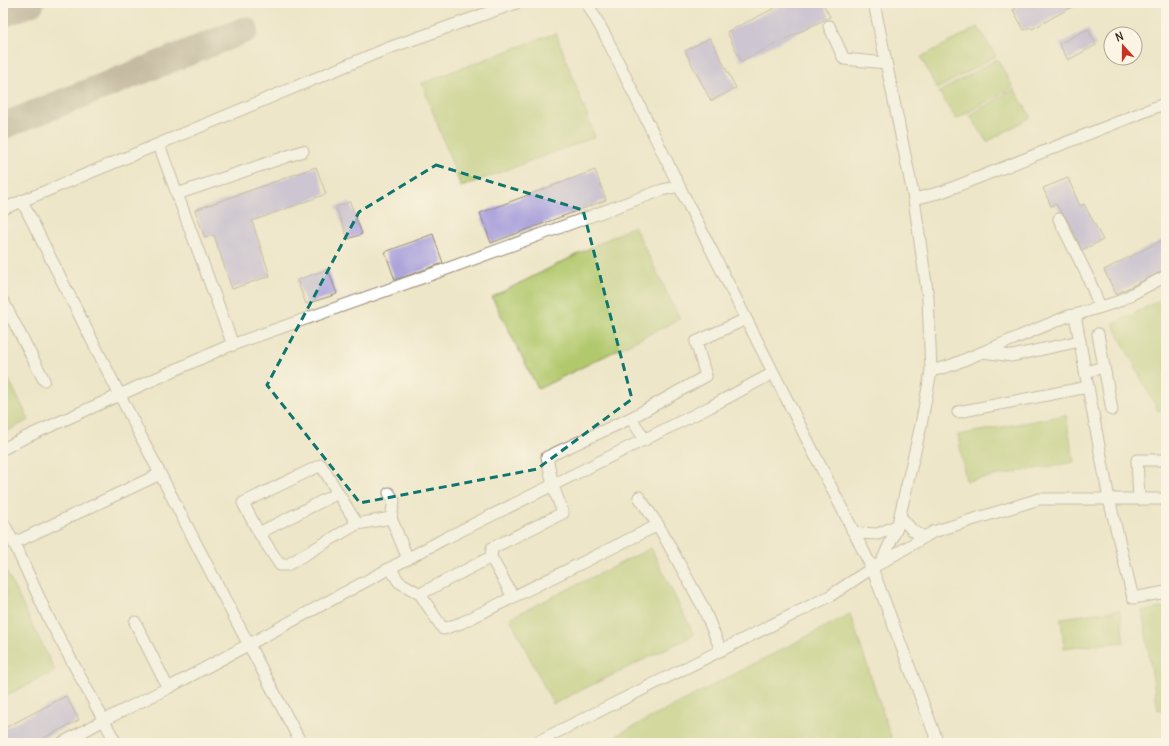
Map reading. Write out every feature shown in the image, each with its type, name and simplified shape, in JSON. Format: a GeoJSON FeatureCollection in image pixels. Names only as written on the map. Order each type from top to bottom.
{"type":"FeatureCollection","features":[{"type":"Feature","properties":{"kind":"lane"},"geometry":{"type":"LineString","coordinates":[[3,209],[386,49],[516,3]]}},
{"type":"Feature","properties":{"kind":"lane"},"geometry":{"type":"LineString","coordinates":[[587,3],[852,530],[876,566],[938,743]]}},
{"type":"Feature","properties":{"kind":"lane"},"geometry":{"type":"LineString","coordinates":[[874,3],[914,199],[928,298],[932,371],[899,520],[876,566]]}},
{"type":"Feature","properties":{"kind":"lane"},"geometry":{"type":"LineString","coordinates":[[829,26],[844,59],[886,63]]}},
{"type":"Feature","properties":{"kind":"lane"},"geometry":{"type":"LineString","coordinates":[[914,199],[942,192],[1166,103]]}},
{"type":"Feature","properties":{"kind":"lane"},"geometry":{"type":"LineString","coordinates":[[159,145],[233,345]]}},
{"type":"Feature","properties":{"kind":"lane"},"geometry":{"type":"LineString","coordinates":[[177,194],[303,151]]}},
{"type":"Feature","properties":{"kind":"lane"},"geometry":{"type":"LineString","coordinates":[[3,449],[119,395],[233,345],[662,190],[679,186]]}},
{"type":"Feature","properties":{"kind":"lane"},"geometry":{"type":"LineString","coordinates":[[22,201],[119,395],[248,645],[301,743]]}},
{"type":"Feature","properties":{"kind":"lane"},"geometry":{"type":"LineString","coordinates":[[1059,219],[1087,275],[1100,307]]}},
{"type":"Feature","properties":{"kind":"lane"},"geometry":{"type":"LineString","coordinates":[[932,371],[952,365],[1068,316],[1117,302],[1166,276]]}},
{"type":"Feature","properties":{"kind":"lane"},"geometry":{"type":"LineString","coordinates":[[3,301],[44,380]]}},
{"type":"Feature","properties":{"kind":"lane"},"geometry":{"type":"LineString","coordinates":[[1075,315],[1110,499],[1133,598],[1166,592]]}},
{"type":"Feature","properties":{"kind":"lane"},"geometry":{"type":"LineString","coordinates":[[513,597],[491,557],[492,548],[563,513],[553,486],[547,457],[632,418],[706,376],[696,342],[746,319]]}},
{"type":"Feature","properties":{"kind":"lane"},"geometry":{"type":"LineString","coordinates":[[1098,334],[1112,410]]}},
{"type":"Feature","properties":{"kind":"lane"},"geometry":{"type":"LineString","coordinates":[[982,352],[1012,356],[1080,341]]}},
{"type":"Feature","properties":{"kind":"lane"},"geometry":{"type":"LineString","coordinates":[[1085,372],[1104,367]]}},
{"type":"Feature","properties":{"kind":"lane"},"geometry":{"type":"LineString","coordinates":[[62,743],[168,688],[444,539],[710,408],[773,373]]}},
{"type":"Feature","properties":{"kind":"lane"},"geometry":{"type":"LineString","coordinates":[[958,412],[1088,387]]}},
{"type":"Feature","properties":{"kind":"lane"},"geometry":{"type":"LineString","coordinates":[[632,418],[645,440]]}},
{"type":"Feature","properties":{"kind":"lane"},"geometry":{"type":"LineString","coordinates":[[1139,499],[1137,460],[1166,460]]}},
{"type":"Feature","properties":{"kind":"lane"},"geometry":{"type":"LineString","coordinates":[[357,524],[322,465],[243,503],[280,565],[287,565],[357,524],[391,518]]}},
{"type":"Feature","properties":{"kind":"lane"},"geometry":{"type":"LineString","coordinates":[[14,543],[160,474]]}},
{"type":"Feature","properties":{"kind":"lane"},"geometry":{"type":"LineString","coordinates":[[260,533],[338,493]]}},
{"type":"Feature","properties":{"kind":"lane"},"geometry":{"type":"LineString","coordinates":[[389,493],[394,501],[391,518],[408,558]]}},
{"type":"Feature","properties":{"kind":"lane"},"geometry":{"type":"LineString","coordinates":[[639,497],[658,525],[703,607],[721,650]]}},
{"type":"Feature","properties":{"kind":"lane"},"geometry":{"type":"LineString","coordinates":[[535,743],[830,596],[876,566],[933,532],[1039,499],[1166,499]]}},
{"type":"Feature","properties":{"kind":"lane"},"geometry":{"type":"LineString","coordinates":[[852,530],[856,533],[878,534],[899,520]]}},
{"type":"Feature","properties":{"kind":"lane"},"geometry":{"type":"LineString","coordinates":[[899,520],[924,537]]}},
{"type":"Feature","properties":{"kind":"lane"},"geometry":{"type":"LineString","coordinates":[[3,522],[48,617],[116,743]]}},
{"type":"Feature","properties":{"kind":"lane"},"geometry":{"type":"LineString","coordinates":[[390,568],[398,582],[420,594],[443,629],[460,623],[658,525]]}},
{"type":"Feature","properties":{"kind":"lane"},"geometry":{"type":"LineString","coordinates":[[420,594],[491,557]]}},
{"type":"Feature","properties":{"kind":"lane"},"geometry":{"type":"LineString","coordinates":[[135,622],[168,688]]}},
{"type":"Feature","properties":{"kind":"highlighted area"},"geometry":{"type":"Polygon","coordinates":[[[436,165],[583,210],[632,399],[537,469],[360,503],[267,385],[359,212],[436,165]]]}},
{"type":"Feature","properties":{"kind":"green space"},"geometry":{"type":"Polygon","coordinates":[[[978,27],[996,56],[937,89],[921,57],[978,27]]]}},
{"type":"Feature","properties":{"kind":"green space"},"geometry":{"type":"Polygon","coordinates":[[[556,33],[595,137],[461,187],[422,83],[556,33]]]}},
{"type":"Feature","properties":{"kind":"green space"},"geometry":{"type":"Polygon","coordinates":[[[997,59],[1013,87],[956,119],[939,92],[997,59]]]}},
{"type":"Feature","properties":{"kind":"green space"},"geometry":{"type":"Polygon","coordinates":[[[1014,89],[1031,117],[987,142],[970,115],[1014,89]]]}},
{"type":"Feature","properties":{"kind":"green space"},"geometry":{"type":"Polygon","coordinates":[[[634,226],[680,319],[538,389],[492,297],[634,226]]]}},
{"type":"Feature","properties":{"kind":"green space"},"geometry":{"type":"Polygon","coordinates":[[[1166,297],[1166,407],[1158,411],[1113,324],[1166,297]]]}},
{"type":"Feature","properties":{"kind":"green space"},"geometry":{"type":"Polygon","coordinates":[[[3,368],[29,420],[3,433],[3,368]]]}},
{"type":"Feature","properties":{"kind":"green space"},"geometry":{"type":"Polygon","coordinates":[[[1066,415],[1074,462],[966,481],[958,435],[1066,415]]]}},
{"type":"Feature","properties":{"kind":"green space"},"geometry":{"type":"Polygon","coordinates":[[[651,548],[694,635],[553,704],[510,618],[651,548]]]}},
{"type":"Feature","properties":{"kind":"green space"},"geometry":{"type":"Polygon","coordinates":[[[3,565],[55,671],[3,697],[3,565]]]}},
{"type":"Feature","properties":{"kind":"green space"},"geometry":{"type":"Polygon","coordinates":[[[1166,607],[1166,709],[1158,710],[1142,611],[1166,607]]]}},
{"type":"Feature","properties":{"kind":"green space"},"geometry":{"type":"Polygon","coordinates":[[[1120,610],[1124,642],[1064,648],[1061,618],[1120,610]]]}},
{"type":"Feature","properties":{"kind":"green space"},"geometry":{"type":"Polygon","coordinates":[[[850,614],[893,743],[602,743],[850,614]]]}},
{"type":"Feature","properties":{"kind":"building"},"geometry":{"type":"Polygon","coordinates":[[[785,3],[823,3],[830,17],[741,61],[727,32],[785,3]]]}},
{"type":"Feature","properties":{"kind":"building"},"geometry":{"type":"Polygon","coordinates":[[[1016,3],[1079,3],[1032,29],[1030,27],[1024,30],[1013,10],[1018,7],[1016,3]]]}},
{"type":"Feature","properties":{"kind":"building"},"geometry":{"type":"Polygon","coordinates":[[[1088,29],[1096,45],[1068,60],[1059,44],[1088,29]]]}},
{"type":"Feature","properties":{"kind":"building"},"geometry":{"type":"Polygon","coordinates":[[[710,38],[736,88],[711,101],[685,51],[710,38]]]}},
{"type":"Feature","properties":{"kind":"building"},"geometry":{"type":"Polygon","coordinates":[[[316,167],[326,194],[252,221],[270,276],[232,289],[214,235],[205,238],[195,210],[316,167]]]}},
{"type":"Feature","properties":{"kind":"building"},"geometry":{"type":"Polygon","coordinates":[[[595,170],[606,200],[491,243],[480,213],[595,170]]]}},
{"type":"Feature","properties":{"kind":"building"},"geometry":{"type":"Polygon","coordinates":[[[1068,178],[1080,206],[1084,204],[1103,240],[1082,250],[1065,216],[1056,204],[1051,206],[1043,188],[1068,178]]]}},
{"type":"Feature","properties":{"kind":"building"},"geometry":{"type":"Polygon","coordinates":[[[350,202],[362,234],[348,239],[336,207],[350,202]]]}},
{"type":"Feature","properties":{"kind":"building"},"geometry":{"type":"Polygon","coordinates":[[[433,234],[443,263],[395,280],[385,252],[433,234]]]}},
{"type":"Feature","properties":{"kind":"building"},"geometry":{"type":"Polygon","coordinates":[[[1166,238],[1166,269],[1116,294],[1104,270],[1166,238]]]}},
{"type":"Feature","properties":{"kind":"building"},"geometry":{"type":"Polygon","coordinates":[[[328,269],[337,294],[306,304],[297,280],[328,269]]]}},
{"type":"Feature","properties":{"kind":"building"},"geometry":{"type":"Polygon","coordinates":[[[66,696],[79,720],[34,743],[3,743],[3,729],[66,696]]]}},
{"type":"Feature","properties":{"kind":"taxiway"},"geometry":{"type":"LineString","coordinates":[[3,14],[31,3]]}},
{"type":"Feature","properties":{"kind":"taxiway"},"geometry":{"type":"LineString","coordinates":[[3,126],[245,30]]}}]}
